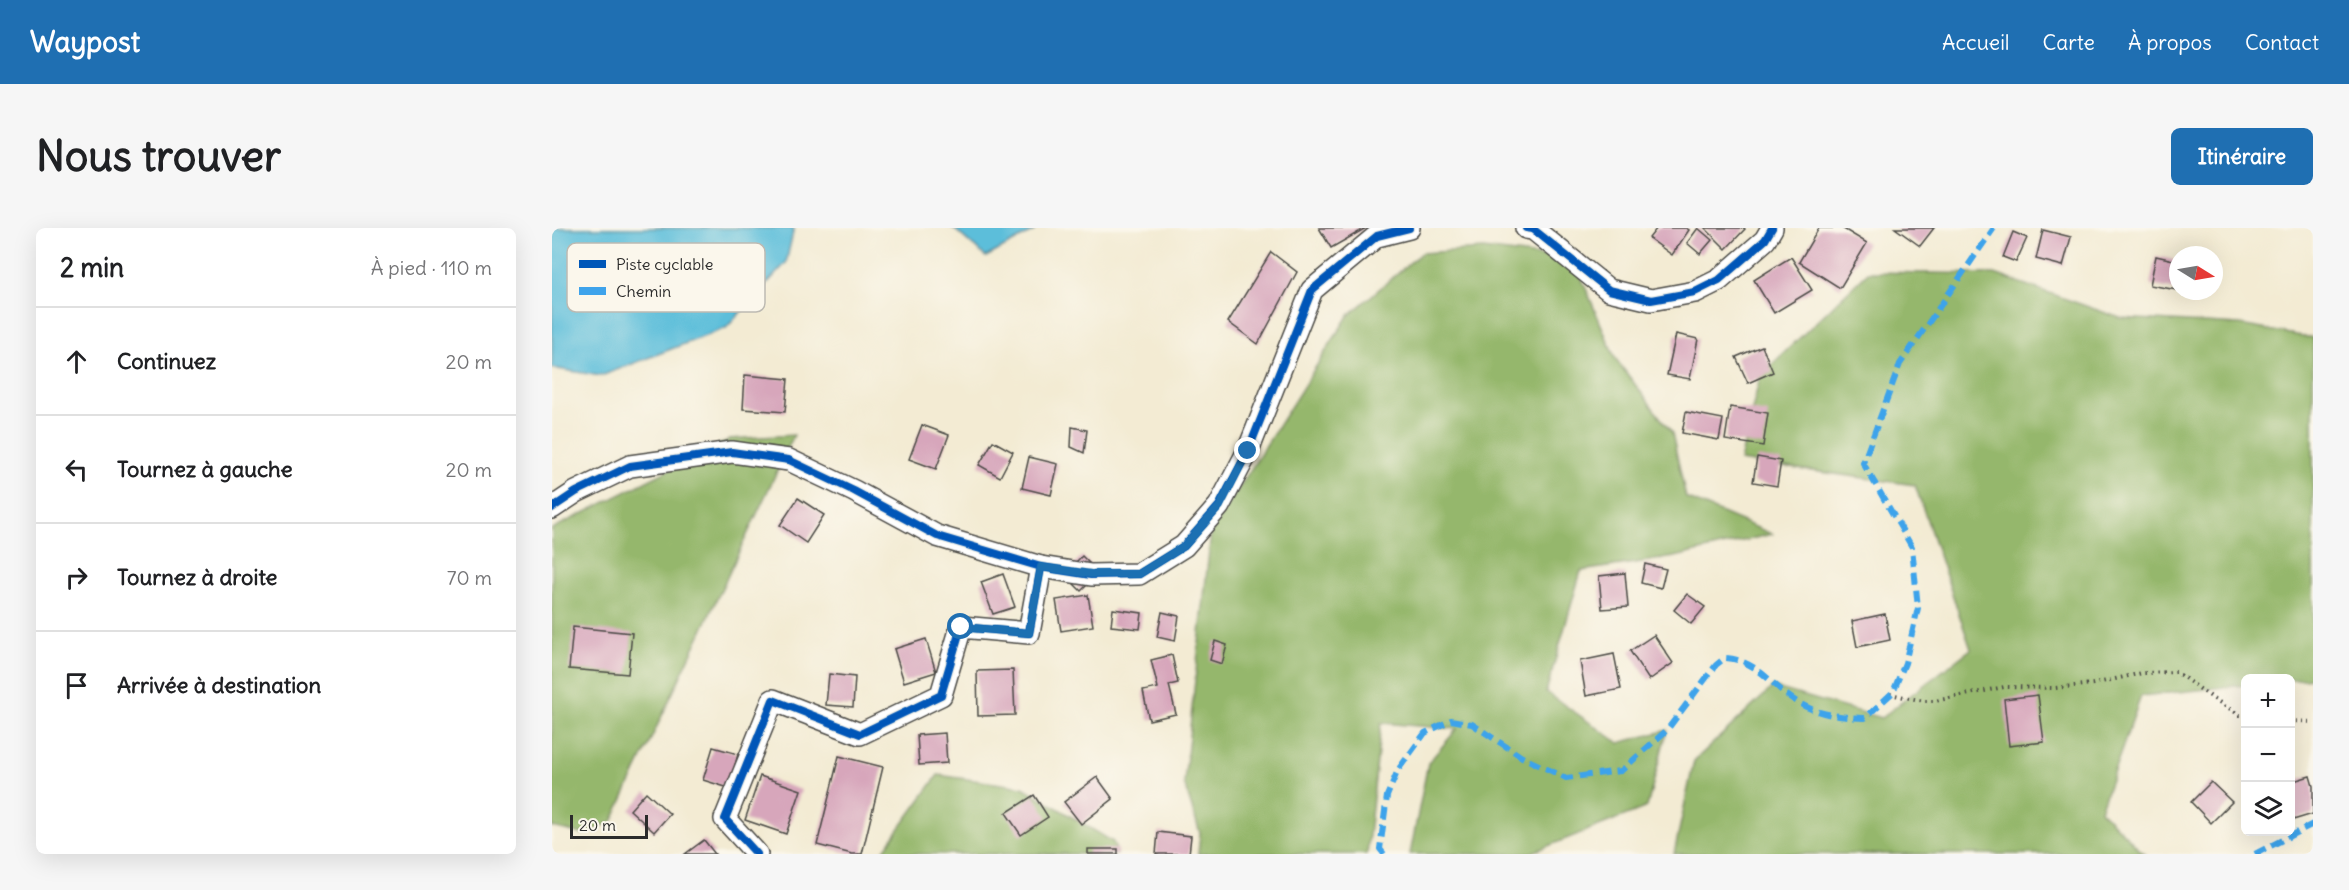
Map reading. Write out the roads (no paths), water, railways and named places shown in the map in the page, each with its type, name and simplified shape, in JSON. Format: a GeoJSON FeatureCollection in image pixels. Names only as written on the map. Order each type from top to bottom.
{"type":"FeatureCollection","features":[{"type":"Feature","properties":{"kind":"street"},"geometry":{"type":"LineString","coordinates":[[552,508],[576,492],[630,466],[732,452],[789,460],[854,490],[937,536],[1041,567],[1091,574],[1139,574],[1184,546],[1220,506],[1248,451],[1312,290],[1377,236],[1409,228]]}},
{"type":"Feature","properties":{"kind":"street"},"geometry":{"type":"LineString","coordinates":[[1526,228],[1533,230],[1609,290],[1650,300],[1695,292],[1719,280],[1768,234]]}},
{"type":"Feature","properties":{"kind":"street"},"geometry":{"type":"LineString","coordinates":[[757,854],[725,819],[773,700],[860,734],[941,695],[961,627],[1029,633],[1041,567]]}},
{"type":"Feature","properties":{"kind":"water"},"geometry":{"type":"Polygon","coordinates":[[[552,228],[794,228],[786,263],[765,286],[765,243],[567,243],[567,312],[741,312],[726,328],[601,376],[552,368],[552,228]]]}},
{"type":"Feature","properties":{"kind":"water"},"geometry":{"type":"Polygon","coordinates":[[[953,228],[1035,228],[1034,231],[986,257],[953,228]]]}}]}
